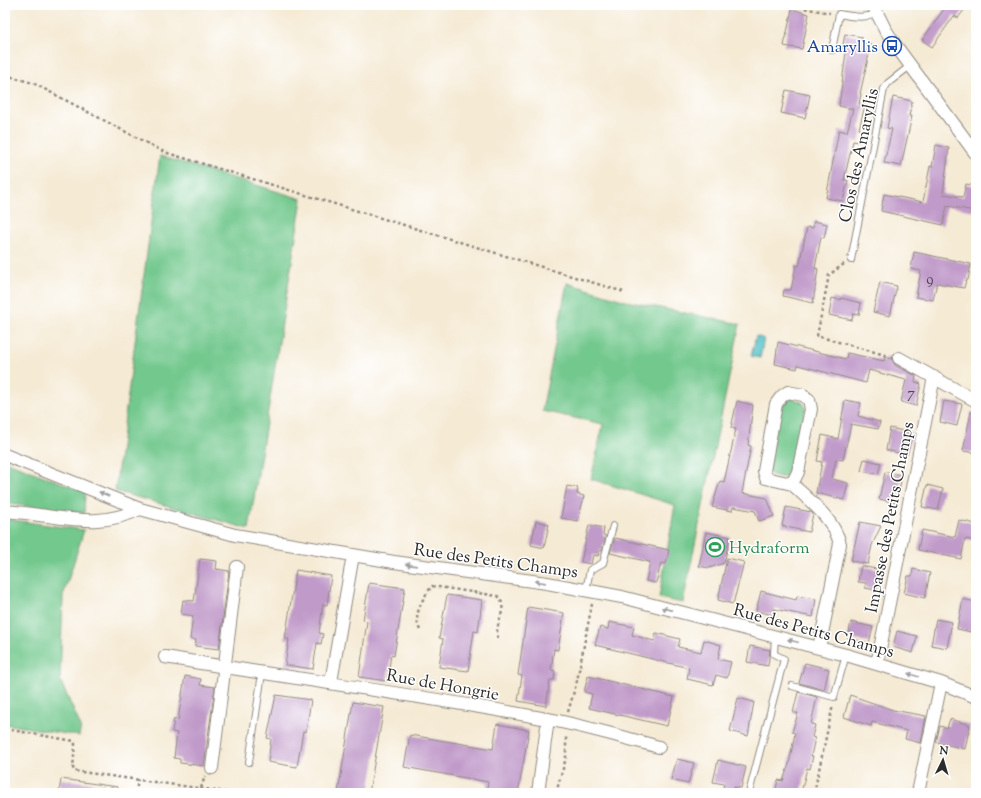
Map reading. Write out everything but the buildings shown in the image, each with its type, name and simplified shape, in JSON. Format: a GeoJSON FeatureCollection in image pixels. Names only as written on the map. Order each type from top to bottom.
{"type":"FeatureCollection","features":[{"type":"Feature","properties":{"kind":"street"},"geometry":{"type":"LineString","coordinates":[[875,10],[885,29],[910,66],[976,154]]}},
{"type":"Feature","properties":{"kind":"street"},"geometry":{"type":"LineString","coordinates":[[899,358],[976,401]]}},
{"type":"Feature","properties":{"kind":"street","name":"Impasse des Petits Champs"},"geometry":{"type":"LineString","coordinates":[[877,664],[934,377]]}},
{"type":"Feature","properties":{"kind":"street"},"geometry":{"type":"LineString","coordinates":[[792,484],[798,472],[811,409],[809,400],[803,395],[788,392],[782,396],[776,404],[764,471],[766,478],[792,484],[821,511],[838,535],[840,544],[819,648]]}},
{"type":"Feature","properties":{"kind":"street","name":"Rue des Petits Champs"},"geometry":{"type":"LineString","coordinates":[[5,455],[140,509],[235,535],[353,556],[591,591],[819,648],[941,683],[976,697]]}},
{"type":"Feature","properties":{"kind":"street"},"geometry":{"type":"LineString","coordinates":[[5,511],[74,520],[103,521],[126,516],[140,509]]}},
{"type":"Feature","properties":{"kind":"street"},"geometry":{"type":"LineString","coordinates":[[331,682],[353,556]]}},
{"type":"Feature","properties":{"kind":"street"},"geometry":{"type":"LineString","coordinates":[[212,768],[226,667],[237,567]]}},
{"type":"Feature","properties":{"kind":"street","name":"Rue de Hongrie"},"geometry":{"type":"LineString","coordinates":[[166,657],[262,673],[331,682],[548,719],[659,747]]}},
{"type":"Feature","properties":{"kind":"street"},"geometry":{"type":"LineString","coordinates":[[918,793],[941,683]]}},
{"type":"Feature","properties":{"kind":"street"},"geometry":{"type":"LineString","coordinates":[[538,793],[548,719]]}},
{"type":"Feature","properties":{"kind":"lane"},"geometry":{"type":"LineString","coordinates":[[832,50],[839,14],[852,17],[866,17],[875,10]]}},
{"type":"Feature","properties":{"kind":"lane","name":"Clos des Amaryllis"},"geometry":{"type":"LineString","coordinates":[[850,260],[884,89],[888,83],[910,66]]}},
{"type":"Feature","properties":{"kind":"lane"},"geometry":{"type":"LineString","coordinates":[[591,591],[590,570],[603,563],[613,526]]}},
{"type":"Feature","properties":{"kind":"lane"},"geometry":{"type":"LineString","coordinates":[[748,793],[784,659],[774,654],[775,636]]}},
{"type":"Feature","properties":{"kind":"lane"},"geometry":{"type":"LineString","coordinates":[[792,686],[834,697],[846,656]]}},
{"type":"Feature","properties":{"kind":"lane"},"geometry":{"type":"LineString","coordinates":[[249,762],[262,673]]}},
{"type":"Feature","properties":{"kind":"path"},"geometry":{"type":"LineString","coordinates":[[787,5],[839,14]]}},
{"type":"Feature","properties":{"kind":"path"},"geometry":{"type":"LineString","coordinates":[[5,75],[32,83],[164,152],[624,292]]}},
{"type":"Feature","properties":{"kind":"path"},"geometry":{"type":"LineString","coordinates":[[850,260],[829,275],[817,336],[899,358]]}},
{"type":"Feature","properties":{"kind":"path"},"geometry":{"type":"LineString","coordinates":[[420,630],[417,625],[420,602],[432,586],[498,596],[502,600],[503,607],[497,624],[498,640]]}},
{"type":"Feature","properties":{"kind":"path"},"geometry":{"type":"LineString","coordinates":[[556,793],[566,758],[566,723],[591,591]]}},
{"type":"Feature","properties":{"kind":"path"},"geometry":{"type":"LineString","coordinates":[[814,793],[834,697]]}},
{"type":"Feature","properties":{"kind":"path"},"geometry":{"type":"LineString","coordinates":[[5,729],[74,741],[74,771],[234,793]]}},
{"type":"Feature","properties":{"kind":"path"},"geometry":{"type":"LineString","coordinates":[[136,793],[138,779]]}},
{"type":"Feature","properties":{"kind":"green space"},"geometry":{"type":"Polygon","coordinates":[[[160,156],[302,199],[249,529],[115,491],[160,156]]]}},
{"type":"Feature","properties":{"kind":"green space"},"geometry":{"type":"Polygon","coordinates":[[[567,283],[626,301],[740,324],[683,603],[659,598],[675,505],[591,479],[603,424],[542,411],[567,283]]]}},
{"type":"Feature","properties":{"kind":"green space"},"geometry":{"type":"Polygon","coordinates":[[[793,398],[803,403],[806,408],[792,471],[785,477],[780,477],[770,474],[768,468],[779,411],[785,399],[793,398]]]}},
{"type":"Feature","properties":{"kind":"green space"},"geometry":{"type":"Polygon","coordinates":[[[5,461],[85,492],[84,514],[5,503],[5,461]]]}},
{"type":"Feature","properties":{"kind":"green space"},"geometry":{"type":"Polygon","coordinates":[[[5,519],[84,530],[63,596],[60,680],[81,727],[79,736],[5,724],[5,519]]]}},
{"type":"Feature","properties":{"kind":"water"},"geometry":{"type":"Polygon","coordinates":[[[756,336],[764,339],[760,358],[751,356],[756,336]]]}},
{"type":"Feature","properties":{"kind":"place","name":"Amaryllis"},"geometry":{"type":"Point","coordinates":[892,46]}},
{"type":"Feature","properties":{"kind":"place","name":"Hydraform"},"geometry":{"type":"Point","coordinates":[715,547]}}]}
